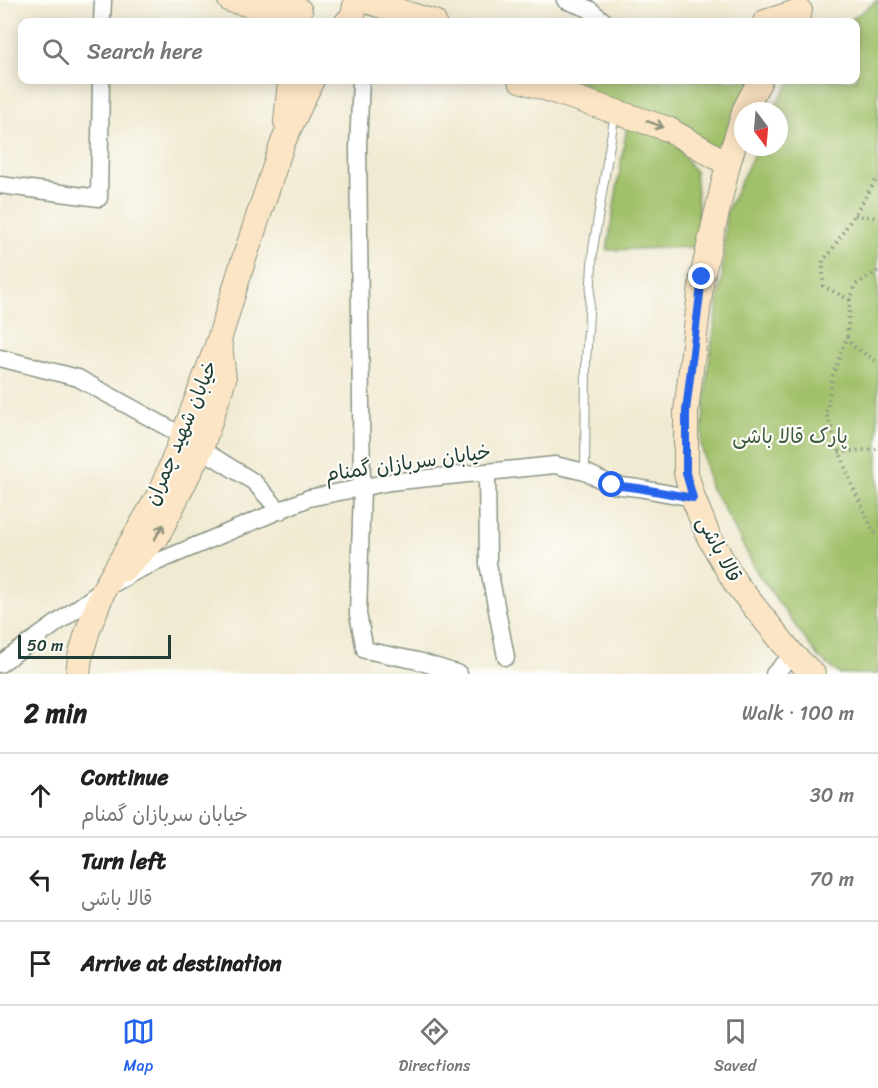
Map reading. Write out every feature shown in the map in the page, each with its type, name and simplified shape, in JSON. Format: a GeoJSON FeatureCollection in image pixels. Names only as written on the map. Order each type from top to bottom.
{"type":"FeatureCollection","features":[{"type":"Feature","properties":{"kind":"main road"},"geometry":{"type":"LineString","coordinates":[[219,0],[238,18]]}},
{"type":"Feature","properties":{"kind":"main road"},"geometry":{"type":"LineString","coordinates":[[230,0],[301,14]]}},
{"type":"Feature","properties":{"kind":"main road"},"geometry":{"type":"LineString","coordinates":[[351,18],[356,0]]}},
{"type":"Feature","properties":{"kind":"main road"},"geometry":{"type":"LineString","coordinates":[[363,0],[421,18]]}},
{"type":"Feature","properties":{"kind":"main road"},"geometry":{"type":"LineString","coordinates":[[778,18],[802,11]]}},
{"type":"Feature","properties":{"kind":"main road"},"geometry":{"type":"LineString","coordinates":[[275,84],[285,131]]}},
{"type":"Feature","properties":{"kind":"main road"},"geometry":{"type":"LineString","coordinates":[[285,131],[290,84]]}},
{"type":"Feature","properties":{"kind":"main road"},"geometry":{"type":"LineString","coordinates":[[285,131],[310,84]]}},
{"type":"Feature","properties":{"kind":"main road"},"geometry":{"type":"LineString","coordinates":[[533,84],[668,129],[728,164]]}},
{"type":"Feature","properties":{"kind":"main road"},"geometry":{"type":"LineString","coordinates":[[749,102],[758,84]]}},
{"type":"Feature","properties":{"kind":"main road","name":"خیابان شهید چمران"},"geometry":{"type":"LineString","coordinates":[[78,674],[80,657],[88,630],[104,589],[120,558],[192,443],[219,340],[285,131]]}},
{"type":"Feature","properties":{"kind":"main road","name":"قالا باشی"},"geometry":{"type":"LineString","coordinates":[[734,145],[702,277],[686,411],[686,473],[693,498],[709,537],[736,584],[793,655],[813,674]]}},
{"type":"Feature","properties":{"kind":"street"},"geometry":{"type":"LineString","coordinates":[[102,18],[103,0]]}},
{"type":"Feature","properties":{"kind":"street"},"geometry":{"type":"LineString","coordinates":[[565,0],[590,9],[600,18]]}},
{"type":"Feature","properties":{"kind":"street"},"geometry":{"type":"LineString","coordinates":[[0,185],[99,198],[101,84]]}},
{"type":"Feature","properties":{"kind":"street"},"geometry":{"type":"LineString","coordinates":[[361,84],[358,147],[362,489],[358,553],[358,614],[365,650],[418,661],[458,674]]}},
{"type":"Feature","properties":{"kind":"street"},"geometry":{"type":"LineString","coordinates":[[0,358],[78,378],[192,443],[254,482],[280,511]]}},
{"type":"Feature","properties":{"kind":"street","name":"خیابان سربازان گمنام"},"geometry":{"type":"LineString","coordinates":[[0,664],[104,589],[138,570],[309,498],[390,482],[555,465],[585,472],[612,485],[693,498]]}},
{"type":"Feature","properties":{"kind":"street"},"geometry":{"type":"LineString","coordinates":[[487,472],[489,564],[506,657]]}},
{"type":"Feature","properties":{"kind":"street"},"geometry":{"type":"LineString","coordinates":[[774,674],[793,655]]}},
{"type":"Feature","properties":{"kind":"lane"},"geometry":{"type":"LineString","coordinates":[[585,472],[586,361],[593,249],[615,110]]}},
{"type":"Feature","properties":{"kind":"path"},"geometry":{"type":"LineString","coordinates":[[850,300],[823,286],[823,260],[830,253],[878,177]]}},
{"type":"Feature","properties":{"kind":"path"},"geometry":{"type":"LineString","coordinates":[[855,215],[878,218]]}},
{"type":"Feature","properties":{"kind":"path"},"geometry":{"type":"LineString","coordinates":[[878,271],[855,285],[850,300],[847,337],[833,375],[826,414],[855,492],[878,537]]}},
{"type":"Feature","properties":{"kind":"path"},"geometry":{"type":"LineString","coordinates":[[847,337],[853,346],[878,362]]}},
{"type":"Feature","properties":{"kind":"path"},"geometry":{"type":"LineString","coordinates":[[839,452],[878,448]]}},
{"type":"Feature","properties":{"kind":"green space","name":"پارک قالا باشی"},"geometry":{"type":"Polygon","coordinates":[[[878,0],[878,674],[840,674],[818,657],[758,574],[710,487],[701,444],[708,369],[722,276],[726,213],[753,156],[788,156],[788,102],[777,102],[789,84],[860,84],[860,18],[853,18],[878,0]]]}},
{"type":"Feature","properties":{"kind":"green space"},"geometry":{"type":"Polygon","coordinates":[[[568,84],[758,84],[752,102],[734,102],[734,148],[728,164],[566,95],[568,84]]]}},
{"type":"Feature","properties":{"kind":"green space"},"geometry":{"type":"Polygon","coordinates":[[[627,126],[674,141],[695,172],[699,214],[698,247],[607,250],[627,126]]]}},
{"type":"Feature","properties":{"kind":"route"},"geometry":{"type":"LineString","coordinates":[[612,485],[693,498],[686,473],[686,411],[702,277]]}}]}
